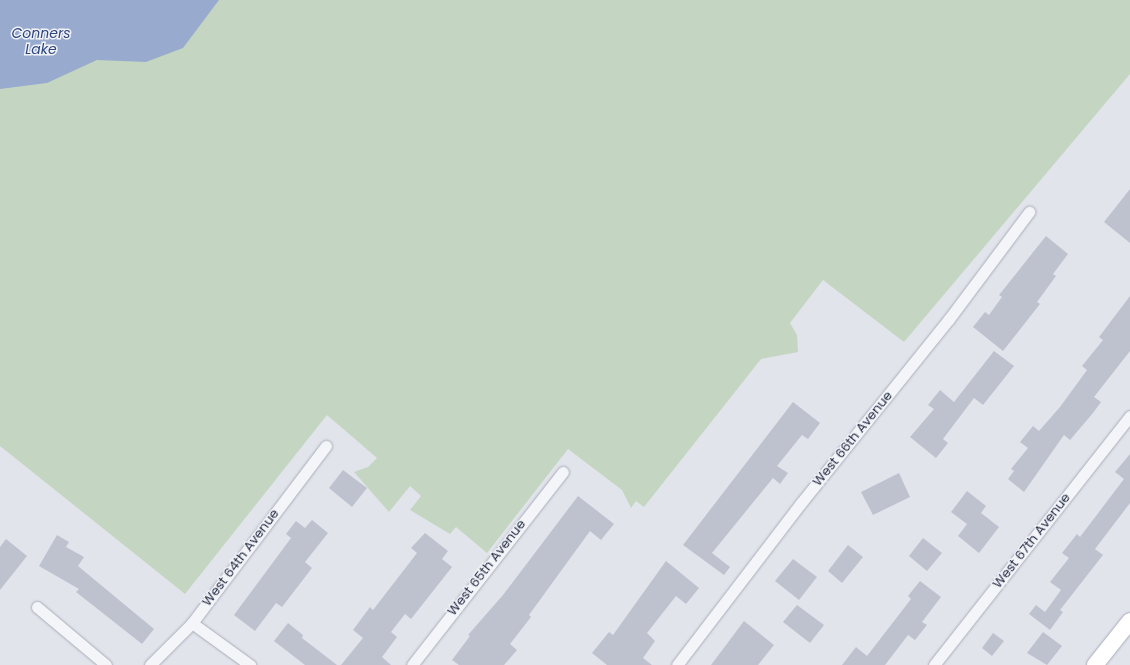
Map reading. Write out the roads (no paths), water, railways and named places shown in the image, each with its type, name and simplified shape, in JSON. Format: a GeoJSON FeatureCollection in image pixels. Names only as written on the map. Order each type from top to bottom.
{"type":"FeatureCollection","features":[{"type":"Feature","properties":{"kind":"main road"},"geometry":{"type":"LineString","coordinates":[[1095,665],[1130,621]]}},
{"type":"Feature","properties":{"kind":"street","name":"West 66th Avenue"},"geometry":{"type":"LineString","coordinates":[[676,665],[801,503],[949,319],[1029,212]]}},
{"type":"Feature","properties":{"kind":"street","name":"West 67th Avenue"},"geometry":{"type":"LineString","coordinates":[[934,665],[1130,416]]}},
{"type":"Feature","properties":{"kind":"street","name":"West 64th Avenue"},"geometry":{"type":"LineString","coordinates":[[150,665],[192,622],[326,446]]}},
{"type":"Feature","properties":{"kind":"street","name":"West 65th Avenue"},"geometry":{"type":"LineString","coordinates":[[412,665],[563,472]]}},
{"type":"Feature","properties":{"kind":"street"},"geometry":{"type":"LineString","coordinates":[[37,607],[106,665]]}},
{"type":"Feature","properties":{"kind":"street"},"geometry":{"type":"LineString","coordinates":[[192,622],[250,665]]}},
{"type":"Feature","properties":{"kind":"water","name":"Conners Lake"},"geometry":{"type":"Polygon","coordinates":[[[0,0],[219,0],[183,48],[146,62],[97,60],[47,83],[0,89],[0,0]]]}}]}
